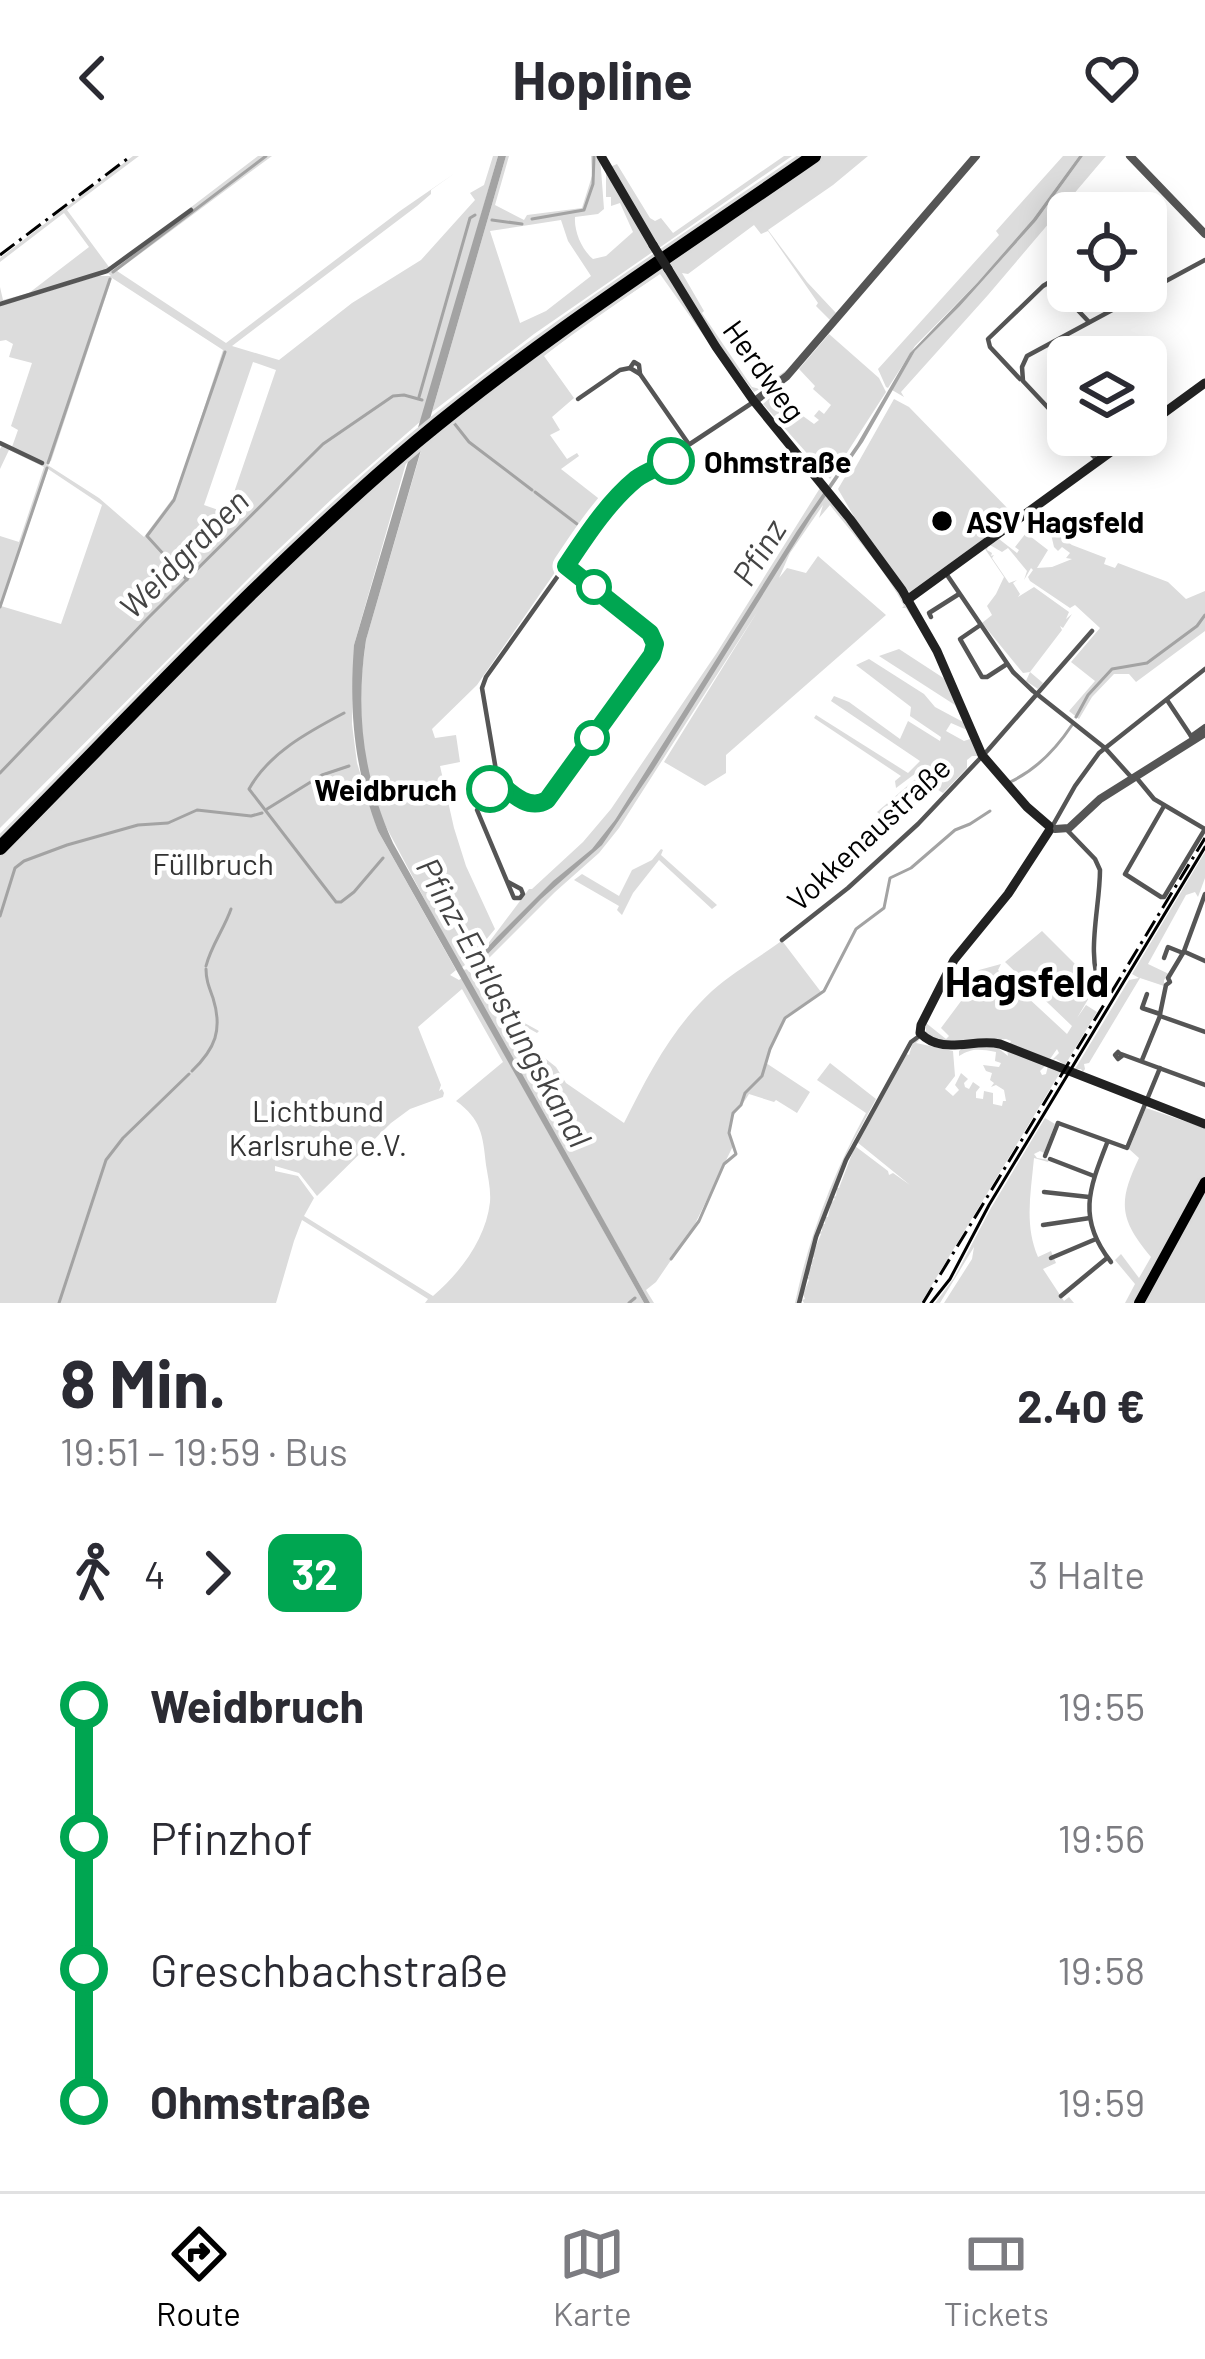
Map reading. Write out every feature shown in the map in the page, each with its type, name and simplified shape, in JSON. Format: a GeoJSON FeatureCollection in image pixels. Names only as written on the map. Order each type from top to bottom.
{"type":"FeatureCollection","features":[{"type":"Feature","properties":{"kind":"highway"},"geometry":{"type":"LineString","coordinates":[[0,836],[271,563],[423,432],[544,333],[800,156]]}},
{"type":"Feature","properties":{"kind":"highway"},"geometry":{"type":"LineString","coordinates":[[0,848],[275,570],[423,432],[575,320],[814,156]]}},
{"type":"Feature","properties":{"kind":"main road","name":"Herdweg"},"geometry":{"type":"LineString","coordinates":[[601,156],[716,347],[870,543],[907,600],[937,651],[982,755],[1027,807],[1055,828]]}},
{"type":"Feature","properties":{"kind":"main road"},"geometry":{"type":"LineString","coordinates":[[1167,411],[1205,383]]}},
{"type":"Feature","properties":{"kind":"main road"},"geometry":{"type":"LineString","coordinates":[[907,600],[1105,456]]}},
{"type":"Feature","properties":{"kind":"main road"},"geometry":{"type":"LineString","coordinates":[[1055,828],[954,960],[921,1025],[922,1035],[945,1046],[982,1041],[1000,1044],[1205,1124]]}},
{"type":"Feature","properties":{"kind":"main road"},"geometry":{"type":"LineString","coordinates":[[1139,1303],[1205,1182]]}},
{"type":"Feature","properties":{"kind":"main road"},"geometry":{"type":"LineString","coordinates":[[1186,1217],[1205,1193]]}},
{"type":"Feature","properties":{"kind":"street"},"geometry":{"type":"LineString","coordinates":[[518,888],[508,882],[477,810],[498,782],[483,681],[587,535],[632,484],[787,376],[976,156]]}},
{"type":"Feature","properties":{"kind":"street"},"geometry":{"type":"LineString","coordinates":[[1130,156],[1205,234]]}},
{"type":"Feature","properties":{"kind":"street"},"geometry":{"type":"LineString","coordinates":[[0,304],[107,272],[191,210]]}},
{"type":"Feature","properties":{"kind":"street"},"geometry":{"type":"LineString","coordinates":[[1023,381],[1022,367],[1028,356],[1205,260]]}},
{"type":"Feature","properties":{"kind":"street"},"geometry":{"type":"LineString","coordinates":[[1047,406],[988,341],[1048,283],[1089,322]]}},
{"type":"Feature","properties":{"kind":"street"},"geometry":{"type":"LineString","coordinates":[[578,399],[634,362],[688,445]]}},
{"type":"Feature","properties":{"kind":"street"},"geometry":{"type":"LineString","coordinates":[[0,443],[43,463]]}},
{"type":"Feature","properties":{"kind":"street"},"geometry":{"type":"LineString","coordinates":[[1093,456],[1098,461]]}},
{"type":"Feature","properties":{"kind":"street"},"geometry":{"type":"LineString","coordinates":[[498,782],[530,805],[547,800],[655,647],[650,633],[566,566]]}},
{"type":"Feature","properties":{"kind":"street"},"geometry":{"type":"LineString","coordinates":[[945,572],[1007,664],[1037,694],[1105,748],[1152,797],[1205,829],[1162,898],[1125,874],[1164,806]]}},
{"type":"Feature","properties":{"kind":"street"},"geometry":{"type":"LineString","coordinates":[[932,617],[929,613],[959,593]]}},
{"type":"Feature","properties":{"kind":"street"},"geometry":{"type":"LineString","coordinates":[[980,625],[960,639],[982,676],[1007,664]]}},
{"type":"Feature","properties":{"kind":"street","name":"Vokkenaustraße"},"geometry":{"type":"LineString","coordinates":[[782,940],[918,824],[1092,631]]}},
{"type":"Feature","properties":{"kind":"street"},"geometry":{"type":"LineString","coordinates":[[1055,828],[1088,766],[1105,748],[1204,673]]}},
{"type":"Feature","properties":{"kind":"street"},"geometry":{"type":"LineString","coordinates":[[1167,700],[1192,737]]}},
{"type":"Feature","properties":{"kind":"street"},"geometry":{"type":"LineString","coordinates":[[1055,828],[1205,730]]}},
{"type":"Feature","properties":{"kind":"street"},"geometry":{"type":"LineString","coordinates":[[1055,828],[1095,859],[1100,870],[1095,946],[1102,992]]}},
{"type":"Feature","properties":{"kind":"street"},"geometry":{"type":"LineString","coordinates":[[1142,1061],[1168,978],[1184,952],[1205,895]]}},
{"type":"Feature","properties":{"kind":"street"},"geometry":{"type":"LineString","coordinates":[[1164,958],[1168,947],[1205,961]]}},
{"type":"Feature","properties":{"kind":"street"},"geometry":{"type":"LineString","coordinates":[[1147,994],[1142,1008],[1205,1031]]}},
{"type":"Feature","properties":{"kind":"street"},"geometry":{"type":"LineString","coordinates":[[800,1303],[816,1237],[846,1160],[911,1042],[922,1035]]}},
{"type":"Feature","properties":{"kind":"street"},"geometry":{"type":"LineString","coordinates":[[1121,1054],[1205,1085]]}},
{"type":"Feature","properties":{"kind":"street"},"geometry":{"type":"LineString","coordinates":[[1094,1176],[1045,1157],[1061,1124],[1125,1149],[1160,1068]]}},
{"type":"Feature","properties":{"kind":"street"},"geometry":{"type":"LineString","coordinates":[[1061,1296],[1109,1260],[1096,1239],[1089,1197],[1107,1143]]}},
{"type":"Feature","properties":{"kind":"street"},"geometry":{"type":"LineString","coordinates":[[1044,1192],[1089,1197]]}},
{"type":"Feature","properties":{"kind":"street"},"geometry":{"type":"LineString","coordinates":[[1043,1225],[1090,1218]]}},
{"type":"Feature","properties":{"kind":"street"},"geometry":{"type":"LineString","coordinates":[[1051,1258],[1096,1239]]}},
{"type":"Feature","properties":{"kind":"green space"},"geometry":{"type":"Polygon","coordinates":[[[133,156],[139,156],[67,210],[109,267],[191,212],[190,208],[258,156],[272,156],[117,271],[226,343],[455,173],[232,346],[279,360],[352,303],[421,260],[475,200],[470,193],[484,185],[493,156],[498,156],[422,420],[263,564],[0,828],[0,536],[19,542],[44,467],[9,450],[0,469],[0,449],[3,444],[12,447],[18,430],[11,426],[32,363],[9,357],[13,344],[0,341],[0,306],[111,276],[106,271],[0,303],[0,287],[3,300],[29,293],[89,247],[64,213],[0,262],[133,156]],[[112,278],[51,461],[46,464],[99,498],[144,537],[179,485],[223,350],[112,278]],[[253,362],[204,505],[227,513],[276,370],[253,362]],[[48,469],[1,606],[61,624],[102,505],[48,469]]]}},
{"type":"Feature","properties":{"kind":"green space"},"geometry":{"type":"Polygon","coordinates":[[[506,156],[495,205],[524,220],[527,215],[582,208],[592,176],[591,156],[600,156],[604,209],[575,217],[582,246],[593,259],[606,256],[633,232],[620,203],[611,206],[611,197],[606,197],[606,172],[654,251],[432,412],[506,156]],[[561,220],[490,231],[520,323],[546,311],[591,276],[568,241],[561,220]]]}},
{"type":"Feature","properties":{"kind":"green space"},"geometry":{"type":"Polygon","coordinates":[[[784,156],[792,156],[659,248],[610,167],[617,164],[650,218],[661,218],[673,233],[784,156]]]}},
{"type":"Feature","properties":{"kind":"green space"},"geometry":{"type":"Polygon","coordinates":[[[823,156],[868,156],[768,230],[836,313],[830,320],[768,231],[761,234],[754,225],[688,274],[682,273],[702,313],[752,387],[760,389],[754,392],[718,344],[723,363],[660,274],[544,356],[574,398],[552,417],[560,430],[550,435],[567,459],[579,456],[561,469],[607,505],[477,685],[432,729],[435,738],[456,735],[460,762],[440,766],[466,866],[495,929],[470,959],[461,958],[465,965],[461,968],[383,821],[369,778],[360,723],[366,640],[423,444],[567,332],[823,156]]]}},
{"type":"Feature","properties":{"kind":"green space"},"geometry":{"type":"Polygon","coordinates":[[[1063,156],[1079,156],[1053,192],[1047,192],[1047,200],[1033,219],[915,346],[886,387],[878,369],[999,235],[996,231],[1063,156]]]}},
{"type":"Feature","properties":{"kind":"green space"},"geometry":{"type":"Polygon","coordinates":[[[1083,156],[1106,156],[1075,192],[1057,192],[1083,156]]]}},
{"type":"Feature","properties":{"kind":"green space"},"geometry":{"type":"Polygon","coordinates":[[[1047,206],[1047,226],[901,392],[904,397],[892,390],[915,351],[1047,206]]]}},
{"type":"Feature","properties":{"kind":"green space"},"geometry":{"type":"Polygon","coordinates":[[[829,334],[879,378],[886,392],[830,479],[763,404],[785,385],[780,395],[814,424],[819,420],[814,416],[819,410],[824,414],[831,405],[799,369],[829,334]]]}},
{"type":"Feature","properties":{"kind":"green space","name":"ASV Hagsfeld"},"geometry":{"type":"Polygon","coordinates":[[[894,399],[909,407],[1015,516],[910,592],[838,489],[894,399]]]}},
{"type":"Feature","properties":{"kind":"green space","name":"Füllbruch"},"geometry":{"type":"Polygon","coordinates":[[[412,452],[354,645],[352,724],[357,763],[378,831],[456,970],[450,975],[462,978],[644,1303],[425,1303],[428,1299],[302,1220],[276,1303],[0,1303],[0,855],[272,579],[412,452]],[[462,989],[418,1027],[443,1097],[410,1109],[391,1123],[317,1196],[299,1173],[275,1166],[275,1171],[298,1176],[314,1198],[304,1216],[433,1296],[470,1254],[490,1202],[479,1128],[456,1101],[503,1062],[462,989]]]}},
{"type":"Feature","properties":{"kind":"green space"},"geometry":{"type":"Polygon","coordinates":[[[820,488],[873,552],[922,627],[902,608],[889,580],[830,505],[819,518],[823,505],[779,578],[787,568],[806,573],[818,556],[886,615],[726,755],[726,773],[705,786],[664,762],[759,609],[619,828],[599,853],[470,972],[485,1001],[539,1031],[494,1009],[524,1062],[536,1051],[556,1067],[566,1083],[624,1123],[685,1020],[712,991],[780,942],[821,992],[784,1017],[766,1063],[810,1092],[797,1113],[776,1100],[749,1094],[732,1118],[733,1146],[693,1228],[646,1290],[654,1303],[650,1303],[462,970],[469,969],[529,889],[583,842],[611,809],[820,488]]]}},
{"type":"Feature","properties":{"kind":"green space"},"geometry":{"type":"Polygon","coordinates":[[[1050,530],[1106,558],[1104,564],[1115,568],[1118,563],[1168,582],[1186,599],[1205,591],[1205,631],[1136,682],[1129,674],[1114,674],[1079,719],[1069,711],[1095,681],[1071,662],[1100,628],[1075,605],[1070,608],[1030,581],[1031,568],[1024,580],[1027,571],[1008,548],[1002,552],[990,545],[999,539],[1017,553],[1015,547],[1026,533],[1048,550],[1037,568],[1072,559],[1066,558],[1070,553],[1062,547],[1058,551],[1054,547],[1050,530]]]}},
{"type":"Feature","properties":{"kind":"green space"},"geometry":{"type":"Polygon","coordinates":[[[988,546],[1009,583],[1017,580],[1013,583],[1018,597],[1034,587],[1069,612],[1066,619],[1072,614],[1030,672],[1023,673],[982,623],[992,615],[987,606],[1004,577],[985,549],[988,546]]]}},
{"type":"Feature","properties":{"kind":"green space"},"geometry":{"type":"Polygon","coordinates":[[[899,649],[945,679],[967,730],[951,723],[946,731],[964,741],[970,739],[978,756],[967,760],[967,768],[943,793],[932,786],[892,824],[877,812],[919,776],[916,773],[896,788],[895,781],[901,776],[814,718],[908,773],[920,761],[831,701],[834,696],[849,702],[900,739],[908,721],[940,741],[941,737],[910,716],[911,707],[856,665],[869,659],[963,722],[955,705],[879,656],[899,649]]]}},
{"type":"Feature","properties":{"kind":"green space"},"geometry":{"type":"Polygon","coordinates":[[[1030,672],[1043,683],[1038,689],[1026,681],[1030,672]]]}},
{"type":"Feature","properties":{"kind":"green space"},"geometry":{"type":"Polygon","coordinates":[[[661,849],[661,855],[717,905],[712,909],[659,860],[622,915],[619,906],[574,880],[582,874],[619,896],[632,870],[652,860],[661,849]]]}},
{"type":"Feature","properties":{"kind":"green space"},"geometry":{"type":"Polygon","coordinates":[[[1205,852],[1205,878],[1198,897],[1195,892],[1186,895],[1148,964],[1169,974],[1164,986],[1140,978],[1083,1072],[1075,1069],[1129,980],[1139,978],[1132,974],[1205,852]]]}},
{"type":"Feature","properties":{"kind":"green space"},"geometry":{"type":"Polygon","coordinates":[[[1042,931],[1079,968],[1075,972],[1093,991],[1077,1018],[1086,1005],[1097,1012],[1065,1065],[1052,1060],[1057,1049],[1050,1059],[1009,1045],[1006,1039],[943,1044],[926,1034],[926,1023],[946,1039],[949,1036],[941,1028],[973,985],[970,979],[979,970],[1001,964],[998,970],[1067,1034],[1072,1026],[1005,962],[1042,931]]]}},
{"type":"Feature","properties":{"kind":"green space"},"geometry":{"type":"Polygon","coordinates":[[[920,1039],[916,1043],[953,1051],[955,1076],[945,1089],[953,1096],[959,1090],[955,1085],[961,1073],[968,1079],[965,1087],[969,1089],[973,1082],[980,1087],[976,1098],[983,1099],[984,1091],[993,1093],[993,1104],[1002,1106],[1006,1101],[1004,1090],[991,1087],[992,1073],[983,1065],[999,1067],[996,1052],[976,1050],[959,1056],[965,1046],[997,1047],[1008,1056],[1007,1049],[1046,1065],[1042,1075],[1048,1066],[1061,1071],[921,1303],[804,1303],[819,1233],[855,1146],[889,1175],[910,1185],[857,1142],[913,1042],[920,1039]]]}},
{"type":"Feature","properties":{"kind":"green space"},"geometry":{"type":"Polygon","coordinates":[[[830,1063],[876,1099],[850,1147],[819,1225],[795,1303],[823,1206],[843,1159],[866,1113],[817,1080],[830,1063]]]}},
{"type":"Feature","properties":{"kind":"green space"},"geometry":{"type":"Polygon","coordinates":[[[1146,1108],[1205,1128],[1205,1178],[1137,1303],[1125,1303],[1135,1284],[1115,1260],[1121,1254],[1139,1278],[1151,1257],[1133,1232],[1125,1210],[1139,1158],[1129,1149],[1146,1108]]]}},
{"type":"Feature","properties":{"kind":"green space"},"geometry":{"type":"Polygon","coordinates":[[[1045,1118],[1055,1124],[1044,1153],[1034,1154],[1049,1160],[1034,1158],[1031,1233],[1038,1257],[1051,1251],[1056,1263],[1043,1269],[1064,1301],[1069,1297],[1074,1303],[944,1303],[972,1259],[974,1247],[940,1303],[935,1303],[954,1278],[1045,1118]]]}},
{"type":"Feature","properties":{"kind":"green space"},"geometry":{"type":"Polygon","coordinates":[[[1205,1197],[1205,1303],[1142,1303],[1181,1232],[1205,1197]]]}},
{"type":"Feature","properties":{"kind":"shaded area"},"geometry":{"type":"Polygon","coordinates":[[[498,156],[506,156],[366,640],[361,693],[364,743],[393,843],[650,1303],[644,1303],[378,831],[355,740],[354,645],[498,156]]]}},
{"type":"Feature","properties":{"kind":"shaded area"},"geometry":{"type":"Polygon","coordinates":[[[1079,156],[1083,156],[1057,192],[1053,192],[1079,156]]]}},
{"type":"Feature","properties":{"kind":"shaded area"},"geometry":{"type":"Polygon","coordinates":[[[1047,200],[1036,221],[915,351],[863,442],[602,845],[471,970],[497,937],[592,849],[615,820],[857,444],[910,353],[1047,200]]]}},
{"type":"Feature","properties":{"kind":"waterway"},"geometry":{"type":"LineString","coordinates":[[113,272],[266,156]]}},
{"type":"Feature","properties":{"kind":"waterway"},"geometry":{"type":"LineString","coordinates":[[532,219],[584,210],[593,184],[594,156]]}},
{"type":"Feature","properties":{"kind":"waterway","name":"Weidgraben"},"geometry":{"type":"LineString","coordinates":[[419,397],[470,218],[475,215]]}},
{"type":"Feature","properties":{"kind":"waterway","name":"Weidgraben"},"geometry":{"type":"LineString","coordinates":[[492,220],[522,224]]}},
{"type":"Feature","properties":{"kind":"waterway"},"geometry":{"type":"LineString","coordinates":[[48,463],[110,279]]}},
{"type":"Feature","properties":{"kind":"waterway"},"geometry":{"type":"LineString","coordinates":[[187,580],[147,536],[174,500],[225,352]]}},
{"type":"Feature","properties":{"kind":"waterway","name":"Weidgraben"},"geometry":{"type":"LineString","coordinates":[[0,773],[323,444],[393,396],[422,400]]}},
{"type":"Feature","properties":{"kind":"waterway","name":"Weidgraben"},"geometry":{"type":"LineString","coordinates":[[454,423],[469,442],[532,490]]}},
{"type":"Feature","properties":{"kind":"waterway"},"geometry":{"type":"LineString","coordinates":[[0,607],[47,468]]}},
{"type":"Feature","properties":{"kind":"waterway","name":"Weidgraben"},"geometry":{"type":"LineString","coordinates":[[535,492],[577,524]]}},
{"type":"Feature","properties":{"kind":"waterway"},"geometry":{"type":"LineString","coordinates":[[1076,717],[1112,669],[1147,663],[1205,615]]}},
{"type":"Feature","properties":{"kind":"waterway"},"geometry":{"type":"LineString","coordinates":[[344,713],[278,754],[249,789],[336,902],[354,892],[383,858]]}},
{"type":"Feature","properties":{"kind":"waterway"},"geometry":{"type":"LineString","coordinates":[[1010,782],[1045,758],[1072,725]]}},
{"type":"Feature","properties":{"kind":"waterway"},"geometry":{"type":"LineString","coordinates":[[267,809],[322,775],[349,766]]}},
{"type":"Feature","properties":{"kind":"waterway"},"geometry":{"type":"LineString","coordinates":[[0,916],[15,868],[24,861],[138,825],[168,823],[197,810],[262,813]]}},
{"type":"Feature","properties":{"kind":"waterway"},"geometry":{"type":"LineString","coordinates":[[671,1259],[699,1221],[724,1164],[736,1154],[729,1133],[733,1113],[762,1076],[785,1018],[824,991],[856,929],[884,908],[890,878],[911,868],[955,830],[990,811]]}},
{"type":"Feature","properties":{"kind":"waterway"},"geometry":{"type":"LineString","coordinates":[[206,966],[231,909]]}},
{"type":"Feature","properties":{"kind":"waterway"},"geometry":{"type":"LineString","coordinates":[[192,1071],[211,1047],[217,1029],[206,969]]}},
{"type":"Feature","properties":{"kind":"waterway"},"geometry":{"type":"LineString","coordinates":[[59,1303],[106,1160],[189,1074]]}},
{"type":"Feature","properties":{"kind":"waterway"},"geometry":{"type":"LineString","coordinates":[[629,1303],[635,1298]]}},
{"type":"Feature","properties":{"kind":"tram line"},"geometry":{"type":"LineString","coordinates":[[931,1303],[950,1279],[989,1205],[1205,847]]}},
{"type":"Feature","properties":{"kind":"railway"},"geometry":{"type":"LineString","coordinates":[[0,255],[131,156]]}},
{"type":"Feature","properties":{"kind":"railway"},"geometry":{"type":"LineString","coordinates":[[923,1303],[1205,838]]}},
{"type":"Feature","properties":{"kind":"bus line","name":"32"},"geometry":{"type":"LineString","coordinates":[[490,789],[498,782],[530,805],[547,800],[652,655],[655,640],[650,633],[566,566],[632,484],[655,466],[671,461]]}},
{"type":"Feature","properties":{"kind":"place","name":"Ohmstraße"},"geometry":{"type":"Point","coordinates":[671,461]}},
{"type":"Feature","properties":{"kind":"place","name":"ASV Hagsfeld"},"geometry":{"type":"Point","coordinates":[942,521]}},
{"type":"Feature","properties":{"kind":"place","name":"Weidbruch"},"geometry":{"type":"Point","coordinates":[490,789]}},
{"type":"Feature","properties":{"kind":"district","name":"Hagsfeld"},"geometry":{"type":"Point","coordinates":[1027,980]}},
{"type":"Feature","properties":{"kind":"water label","name":"Pfinz"},"geometry":{"type":"Point","coordinates":[758,552]}},
{"type":"Feature","properties":{"kind":"water label","name":"Pfinz-Entlastungskanal"},"geometry":{"type":"Point","coordinates":[505,1002]}},
{"type":"Feature","properties":{"kind":"park label","name":"Lichtbund Karlsruhe e.V."},"geometry":{"type":"Point","coordinates":[318,1127]}}]}
